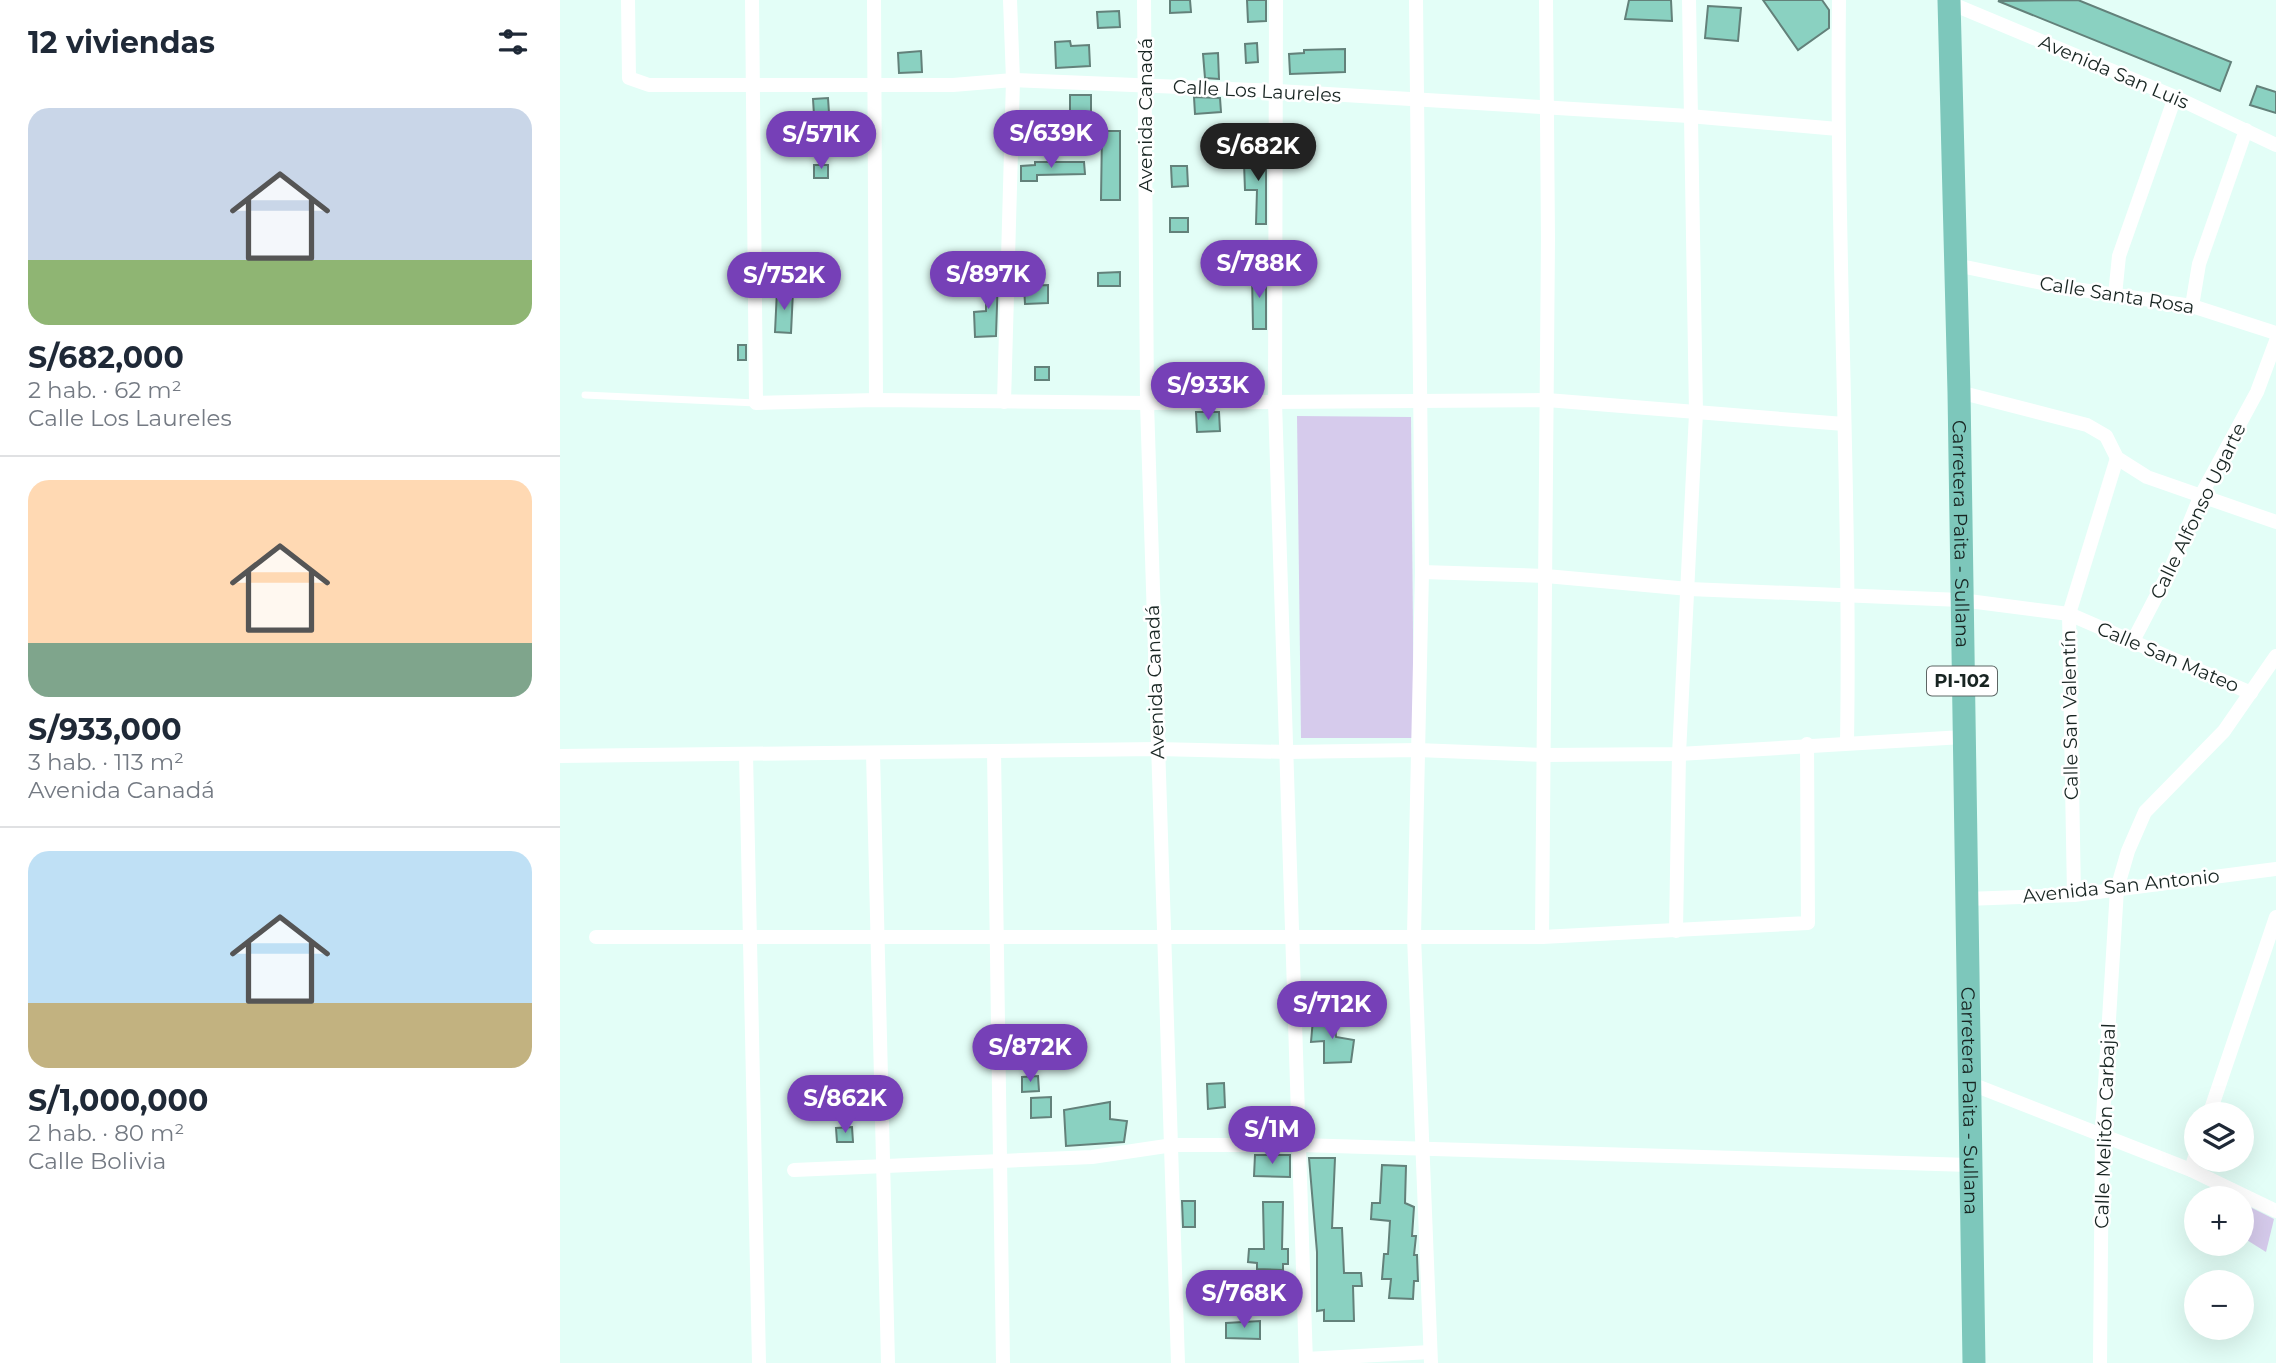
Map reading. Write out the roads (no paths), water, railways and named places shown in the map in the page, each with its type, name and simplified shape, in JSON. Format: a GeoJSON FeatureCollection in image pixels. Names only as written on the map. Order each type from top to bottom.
{"type":"FeatureCollection","features":[{"type":"Feature","properties":{"kind":"main road","name":"Carretera Paita - Sullana"},"geometry":{"type":"LineString","coordinates":[[1950,1],[1959,392],[1973,1363]]}},
{"type":"Feature","properties":{"kind":"street","name":"Calle Los Laureles"},"geometry":{"type":"LineString","coordinates":[[628,0],[629,78],[649,85],[754,88],[953,85],[1013,80],[1278,91],[1689,116],[1838,128]]}},
{"type":"Feature","properties":{"kind":"street"},"geometry":{"type":"LineString","coordinates":[[752,0],[756,403],[876,400],[1147,403],[1547,400],[1844,424]]}},
{"type":"Feature","properties":{"kind":"street"},"geometry":{"type":"LineString","coordinates":[[874,0],[876,400]]}},
{"type":"Feature","properties":{"kind":"street"},"geometry":{"type":"LineString","coordinates":[[1004,402],[1013,80],[1010,0]]}},
{"type":"Feature","properties":{"kind":"street","name":"Avenida Canadá"},"geometry":{"type":"LineString","coordinates":[[1144,0],[1147,403],[1178,1363]]}},
{"type":"Feature","properties":{"kind":"street"},"geometry":{"type":"LineString","coordinates":[[1276,0],[1278,91],[1275,402],[1306,1361],[1430,1358],[1420,1150],[1414,936],[1422,572],[1416,0]]}},
{"type":"Feature","properties":{"kind":"street"},"geometry":{"type":"LineString","coordinates":[[1542,937],[1547,400],[1546,0]]}},
{"type":"Feature","properties":{"kind":"street"},"geometry":{"type":"LineString","coordinates":[[1676,931],[1679,754],[1696,413],[1689,0]]}},
{"type":"Feature","properties":{"kind":"street"},"geometry":{"type":"LineString","coordinates":[[1839,0],[1838,128],[1849,596],[1847,743]]}},
{"type":"Feature","properties":{"kind":"street","name":"Avenida San Luis"},"geometry":{"type":"LineString","coordinates":[[1950,1],[2175,97],[2276,145]]}},
{"type":"Feature","properties":{"kind":"street"},"geometry":{"type":"LineString","coordinates":[[2115,295],[2119,256],[2175,97]]}},
{"type":"Feature","properties":{"kind":"street"},"geometry":{"type":"LineString","coordinates":[[2192,306],[2200,264],[2246,130]]}},
{"type":"Feature","properties":{"kind":"street","name":"Calle Santa Rosa"},"geometry":{"type":"LineString","coordinates":[[1956,265],[2061,287],[2192,306],[2276,333]]}},
{"type":"Feature","properties":{"kind":"street","name":"Calle Alfonso Ugarte"},"geometry":{"type":"LineString","coordinates":[[2133,642],[2172,566],[2200,496],[2257,392],[2276,341]]}},
{"type":"Feature","properties":{"kind":"street"},"geometry":{"type":"LineString","coordinates":[[1959,392],[2087,425],[2106,436],[2117,458],[2147,477],[2276,522]]}},
{"type":"Feature","properties":{"kind":"street","name":"Calle San Valentín"},"geometry":{"type":"LineString","coordinates":[[2074,895],[2069,614],[2117,458]]}},
{"type":"Feature","properties":{"kind":"street","name":"Calle San Mateo"},"geometry":{"type":"LineString","coordinates":[[1422,572],[1546,576],[1689,589],[1961,600],[2069,614],[2251,693]]}},
{"type":"Feature","properties":{"kind":"street","name":"Calle Melitón Carbajal"},"geometry":{"type":"LineString","coordinates":[[2100,1363],[2102,1133],[2117,889],[2128,850],[2145,812],[2224,731],[2276,656]]}},
{"type":"Feature","properties":{"kind":"street"},"geometry":{"type":"LineString","coordinates":[[560,756],[1157,749],[1288,752],[1418,750],[1544,755],[1679,754],[1807,744],[1963,737]]}},
{"type":"Feature","properties":{"kind":"street"},"geometry":{"type":"LineString","coordinates":[[596,937],[1542,937],[1808,923],[1807,744]]}},
{"type":"Feature","properties":{"kind":"street"},"geometry":{"type":"LineString","coordinates":[[994,751],[1003,1363]]}},
{"type":"Feature","properties":{"kind":"street"},"geometry":{"type":"LineString","coordinates":[[873,752],[888,1363]]}},
{"type":"Feature","properties":{"kind":"street"},"geometry":{"type":"LineString","coordinates":[[746,754],[759,1363]]}},
{"type":"Feature","properties":{"kind":"street","name":"Avenida San Antonio"},"geometry":{"type":"LineString","coordinates":[[1966,899],[2074,895],[2276,869]]}},
{"type":"Feature","properties":{"kind":"street"},"geometry":{"type":"LineString","coordinates":[[2213,1102],[2276,917]]}},
{"type":"Feature","properties":{"kind":"street"},"geometry":{"type":"LineString","coordinates":[[1969,1083],[2102,1133],[2184,1167]]}},
{"type":"Feature","properties":{"kind":"street"},"geometry":{"type":"LineString","coordinates":[[794,1170],[1092,1157],[1173,1145],[1299,1146],[1970,1165]]}},
{"type":"Feature","properties":{"kind":"street"},"geometry":{"type":"LineString","coordinates":[[2194,1172],[2276,1211]]}},
{"type":"Feature","properties":{"kind":"lane"},"geometry":{"type":"LineString","coordinates":[[585,396],[756,403]]}}]}
